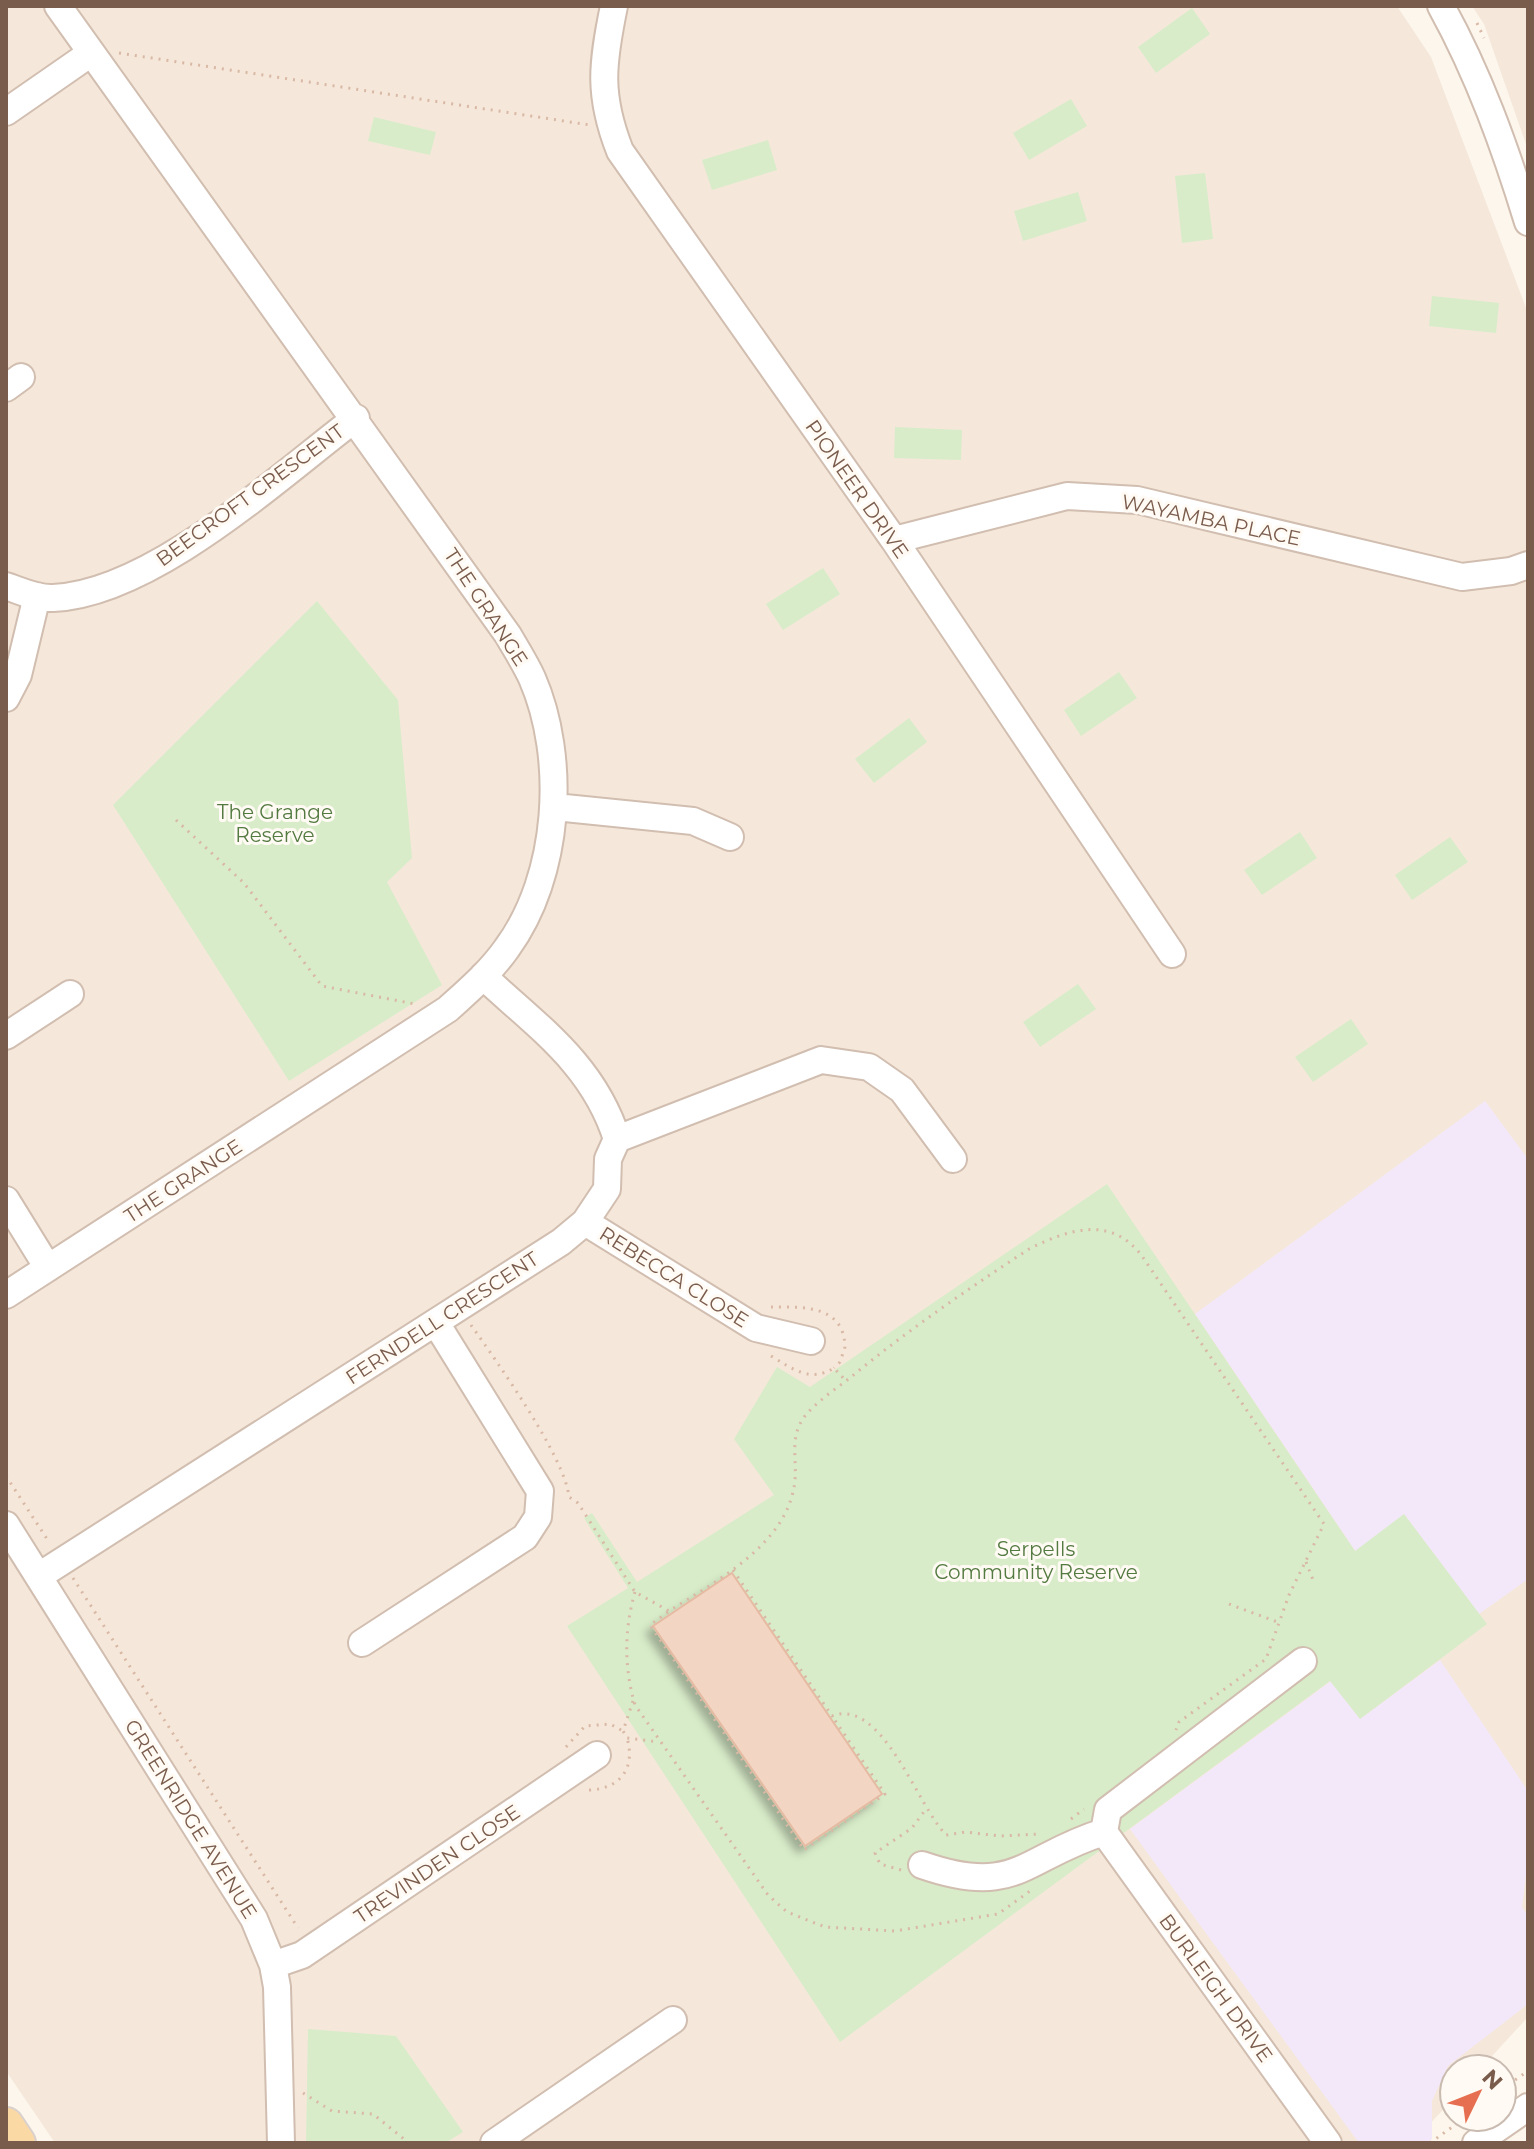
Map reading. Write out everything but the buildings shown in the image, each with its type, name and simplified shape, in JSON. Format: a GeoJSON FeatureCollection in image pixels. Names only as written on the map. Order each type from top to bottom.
{"type":"FeatureCollection","features":[{"type":"Feature","properties":{"kind":"main road"},"geometry":{"type":"LineString","coordinates":[[6,2125],[18,2143]]}},
{"type":"Feature","properties":{"kind":"street","name":"THE GRANGE"},"geometry":{"type":"LineString","coordinates":[[6,1295],[448,1009],[509,946],[528,911],[544,869],[555,807],[546,725],[532,679],[481,593],[58,6]]}},
{"type":"Feature","properties":{"kind":"street","name":"PIONEER DRIVE"},"geometry":{"type":"LineString","coordinates":[[614,6],[606,48],[603,95],[620,151],[894,540],[1172,954]]}},
{"type":"Feature","properties":{"kind":"street"},"geometry":{"type":"LineString","coordinates":[[1441,6],[1467,53],[1505,147],[1528,222]]}},
{"type":"Feature","properties":{"kind":"street"},"geometry":{"type":"LineString","coordinates":[[6,112],[91,53]]}},
{"type":"Feature","properties":{"kind":"street","name":"BEECROFT CRESCENT"},"geometry":{"type":"LineString","coordinates":[[6,586],[53,598],[112,587],[175,555],[356,418]]}},
{"type":"Feature","properties":{"kind":"street","name":"WAYAMBA PLACE"},"geometry":{"type":"LineString","coordinates":[[894,540],[1067,496],[1137,500],[1462,577],[1511,571],[1528,565]]}},
{"type":"Feature","properties":{"kind":"street"},"geometry":{"type":"LineString","coordinates":[[6,698],[18,675],[37,596]]}},
{"type":"Feature","properties":{"kind":"street"},"geometry":{"type":"LineString","coordinates":[[555,807],[693,821],[730,837]]}},
{"type":"Feature","properties":{"kind":"street"},"geometry":{"type":"LineString","coordinates":[[483,976],[574,1060],[595,1087],[617,1139],[821,1060],[869,1067],[902,1090],[953,1159]]}},
{"type":"Feature","properties":{"kind":"street"},"geometry":{"type":"LineString","coordinates":[[6,1036],[70,994]]}},
{"type":"Feature","properties":{"kind":"street","name":"FERNDELL CRESCENT"},"geometry":{"type":"LineString","coordinates":[[39,1576],[561,1242],[585,1222],[607,1189],[608,1159],[617,1139]]}},
{"type":"Feature","properties":{"kind":"street"},"geometry":{"type":"LineString","coordinates":[[6,1200],[48,1268]]}},
{"type":"Feature","properties":{"kind":"street","name":"REBECCA CLOSE"},"geometry":{"type":"LineString","coordinates":[[585,1222],[756,1328],[811,1341]]}},
{"type":"Feature","properties":{"kind":"street"},"geometry":{"type":"LineString","coordinates":[[362,1643],[525,1537],[538,1517],[540,1491],[436,1323]]}},
{"type":"Feature","properties":{"kind":"street","name":"GREENRIDGE AVENUE"},"geometry":{"type":"LineString","coordinates":[[6,1525],[254,1919],[273,1965],[281,2143]]}},
{"type":"Feature","properties":{"kind":"street"},"geometry":{"type":"LineString","coordinates":[[912,1868],[959,1878],[1004,1878],[1080,1840],[1104,1832],[1108,1810],[1303,1661]]}},
{"type":"Feature","properties":{"kind":"street","name":"TREVINDEN CLOSE"},"geometry":{"type":"LineString","coordinates":[[273,1965],[302,1955],[597,1755]]}},
{"type":"Feature","properties":{"kind":"street","name":"BURLEIGH DRIVE"},"geometry":{"type":"LineString","coordinates":[[1104,1832],[1328,2143]]}},
{"type":"Feature","properties":{"kind":"street"},"geometry":{"type":"LineString","coordinates":[[494,2143],[673,2020]]}},
{"type":"Feature","properties":{"kind":"street"},"geometry":{"type":"LineString","coordinates":[[1476,2143],[1528,2107]]}},
{"type":"Feature","properties":{"kind":"path"},"geometry":{"type":"LineString","coordinates":[[91,53],[123,53],[611,129]]}},
{"type":"Feature","properties":{"kind":"path"},"geometry":{"type":"LineString","coordinates":[[176,820],[244,883],[322,986],[448,1009]]}},
{"type":"Feature","properties":{"kind":"path"},"geometry":{"type":"LineString","coordinates":[[733,1570],[885,1794],[804,1850],[650,1625],[733,1570],[774,1529],[790,1504],[795,1479],[792,1454],[805,1416],[887,1347],[964,1292],[1041,1243],[1088,1228],[1111,1232],[1133,1243],[1324,1524],[1266,1659],[1179,1722],[1174,1735]]}},
{"type":"Feature","properties":{"kind":"path"},"geometry":{"type":"LineString","coordinates":[[471,1324],[555,1455],[568,1483],[569,1497],[578,1503],[635,1592],[669,1611]]}},
{"type":"Feature","properties":{"kind":"path"},"geometry":{"type":"LineString","coordinates":[[6,1476],[298,1928]]}},
{"type":"Feature","properties":{"kind":"path"},"geometry":{"type":"LineString","coordinates":[[1306,1562],[1313,1580]]}},
{"type":"Feature","properties":{"kind":"path"},"geometry":{"type":"LineString","coordinates":[[635,1592],[627,1644],[626,1680],[633,1701],[768,1895],[803,1920],[825,1927],[895,1931],[998,1914],[1035,1887]]}},
{"type":"Feature","properties":{"kind":"path"},"geometry":{"type":"LineString","coordinates":[[1229,1604],[1280,1623]]}},
{"type":"Feature","properties":{"kind":"path"},"geometry":{"type":"LineString","coordinates":[[633,1701],[623,1731],[627,1738],[660,1742]]}},
{"type":"Feature","properties":{"kind":"path"},"geometry":{"type":"LineString","coordinates":[[832,1716],[845,1711],[860,1715],[880,1732],[926,1809],[946,1835],[965,1832],[1000,1836],[1042,1834]]}},
{"type":"Feature","properties":{"kind":"path"},"geometry":{"type":"LineString","coordinates":[[1069,1820],[1094,1802]]}},
{"type":"Feature","properties":{"kind":"path"},"geometry":{"type":"LineString","coordinates":[[912,1868],[880,1864],[875,1853],[912,1828],[926,1809]]}},
{"type":"Feature","properties":{"kind":"path"},"geometry":{"type":"LineString","coordinates":[[279,2079],[332,2111],[373,2114],[409,2143]]}},
{"type":"Feature","properties":{"kind":"shaded area"},"geometry":{"type":"Polygon","coordinates":[[[6,6],[1397,6],[1431,57],[1528,313],[1528,2017],[1495,2053],[1438,2053],[1438,2115],[1412,2143],[55,2143],[6,2071],[6,6]]]}},
{"type":"Feature","properties":{"kind":"shaded area"},"geometry":{"type":"Polygon","coordinates":[[[1472,6],[1528,6],[1528,150],[1484,24],[1472,6]]]}},
{"type":"Feature","properties":{"kind":"shaded area"},"geometry":{"type":"Polygon","coordinates":[[[1485,1101],[1528,1159],[1528,1579],[1479,1614],[1404,1514],[1356,1552],[1195,1314],[1485,1101]]]}},
{"type":"Feature","properties":{"kind":"shaded area"},"geometry":{"type":"Polygon","coordinates":[[[1440,1660],[1528,1791],[1528,1859],[1522,1907],[1528,1916],[1528,2004],[1465,2053],[1438,2053],[1438,2088],[1432,2101],[1432,2139],[1427,2143],[1359,2143],[1130,1829],[1331,1681],[1360,1719],[1440,1660]]]}},
{"type":"Feature","properties":{"kind":"green space"},"geometry":{"type":"Polygon","coordinates":[[[1192,8],[1210,34],[1156,73],[1138,47],[1192,8]]]}},
{"type":"Feature","properties":{"kind":"green space"},"geometry":{"type":"Polygon","coordinates":[[[1071,99],[1087,126],[1029,160],[1013,133],[1071,99]]]}},
{"type":"Feature","properties":{"kind":"green space"},"geometry":{"type":"Polygon","coordinates":[[[374,117],[436,132],[430,155],[368,141],[374,117]]]}},
{"type":"Feature","properties":{"kind":"green space"},"geometry":{"type":"Polygon","coordinates":[[[768,140],[777,170],[712,190],[702,160],[768,140]]]}},
{"type":"Feature","properties":{"kind":"green space"},"geometry":{"type":"Polygon","coordinates":[[[1205,173],[1213,239],[1182,243],[1175,176],[1205,173]]]}},
{"type":"Feature","properties":{"kind":"green space"},"geometry":{"type":"Polygon","coordinates":[[[1078,192],[1087,221],[1023,241],[1014,211],[1078,192]]]}},
{"type":"Feature","properties":{"kind":"green space"},"geometry":{"type":"Polygon","coordinates":[[[1432,296],[1499,303],[1496,333],[1429,326],[1432,296]]]}},
{"type":"Feature","properties":{"kind":"green space"},"geometry":{"type":"Polygon","coordinates":[[[895,427],[962,430],[961,460],[894,458],[895,427]]]}},
{"type":"Feature","properties":{"kind":"green space"},"geometry":{"type":"Polygon","coordinates":[[[823,568],[840,594],[783,630],[766,604],[823,568]]]}},
{"type":"Feature","properties":{"kind":"green space","name":"The Grange Reserve"},"geometry":{"type":"Polygon","coordinates":[[[317,601],[398,700],[412,858],[387,882],[442,985],[289,1081],[113,805],[317,601]]]}},
{"type":"Feature","properties":{"kind":"green space"},"geometry":{"type":"Polygon","coordinates":[[[1119,672],[1137,698],[1081,736],[1064,710],[1119,672]]]}},
{"type":"Feature","properties":{"kind":"green space"},"geometry":{"type":"Polygon","coordinates":[[[909,718],[927,742],[874,783],[855,759],[909,718]]]}},
{"type":"Feature","properties":{"kind":"green space"},"geometry":{"type":"Polygon","coordinates":[[[1300,832],[1317,858],[1262,895],[1244,870],[1300,832]]]}},
{"type":"Feature","properties":{"kind":"green space"},"geometry":{"type":"Polygon","coordinates":[[[1450,837],[1468,862],[1412,900],[1395,875],[1450,837]]]}},
{"type":"Feature","properties":{"kind":"green space"},"geometry":{"type":"Polygon","coordinates":[[[1078,984],[1096,1009],[1040,1047],[1023,1022],[1078,984]]]}},
{"type":"Feature","properties":{"kind":"green space"},"geometry":{"type":"Polygon","coordinates":[[[1351,1019],[1368,1044],[1313,1082],[1295,1057],[1351,1019]]]}},
{"type":"Feature","properties":{"kind":"green space","name":"Serpells Community Reserve"},"geometry":{"type":"Polygon","coordinates":[[[1107,1184],[1355,1551],[1404,1514],[1487,1624],[1360,1719],[1330,1681],[840,2042],[567,1626],[628,1588],[584,1518],[592,1513],[637,1582],[774,1495],[734,1439],[777,1367],[810,1387],[1107,1184]]]}},
{"type":"Feature","properties":{"kind":"green space"},"geometry":{"type":"Polygon","coordinates":[[[308,2029],[396,2036],[463,2132],[445,2143],[306,2143],[308,2029]]]}}]}
